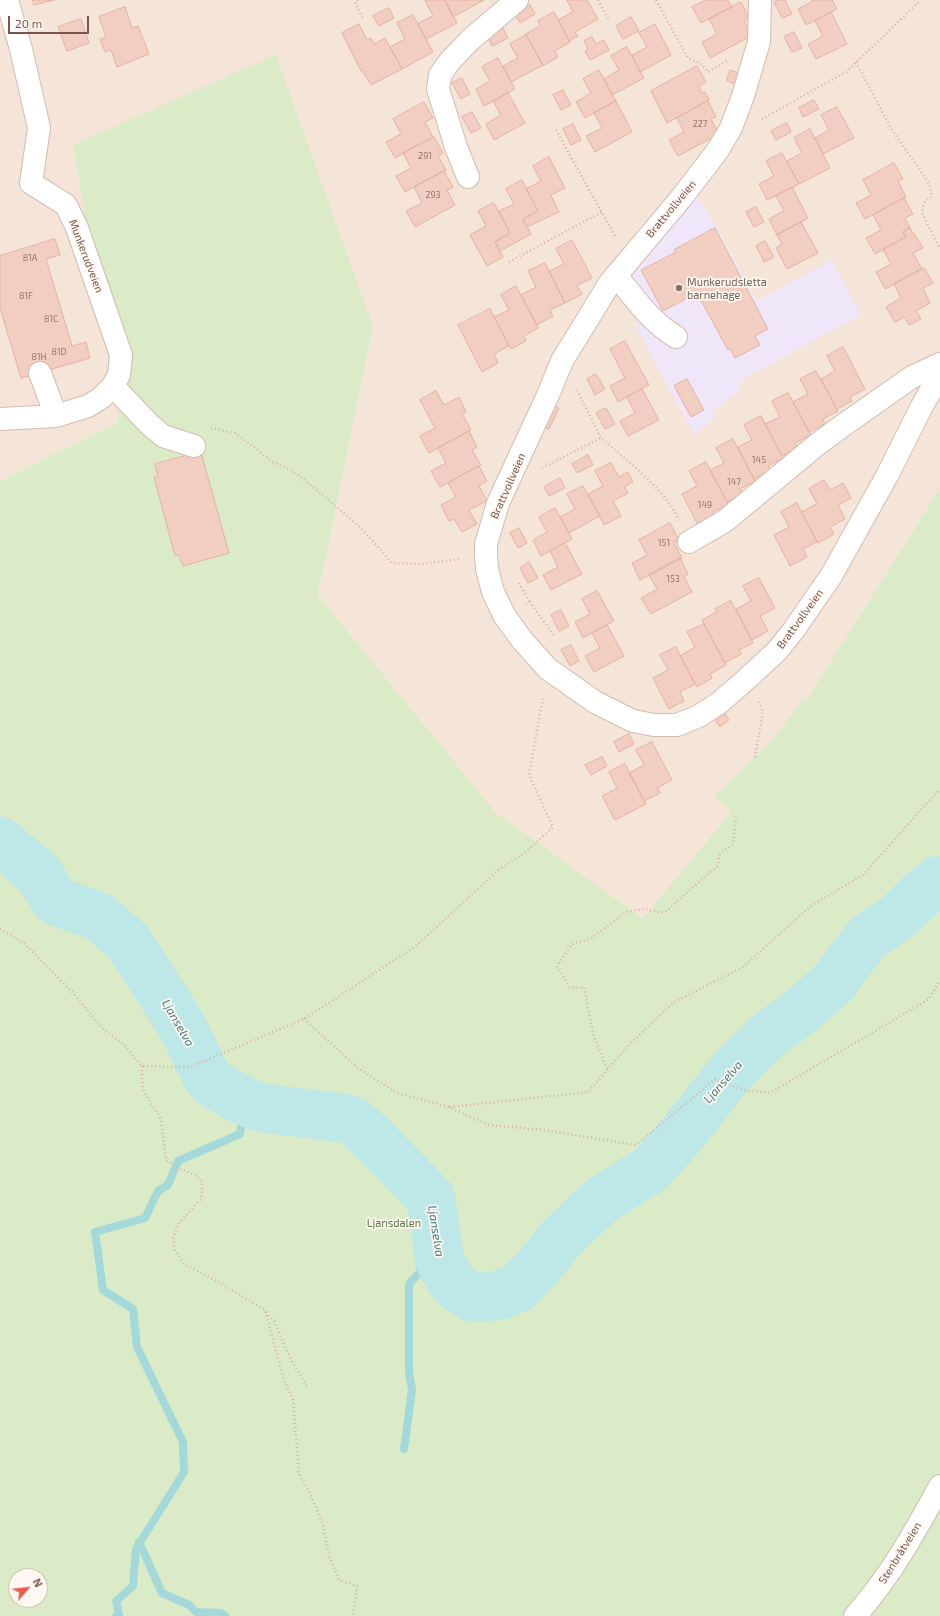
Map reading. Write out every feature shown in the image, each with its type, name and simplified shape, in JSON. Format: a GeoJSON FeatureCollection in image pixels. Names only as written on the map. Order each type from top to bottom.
{"type":"FeatureCollection","features":[{"type":"Feature","properties":{"kind":"street","name":"Munkerudveien"},"geometry":{"type":"LineString","coordinates":[[0,419],[56,416],[88,406],[101,398],[113,386],[119,375],[120,355],[77,228],[66,205],[31,183],[39,128],[21,49],[7,0]]}},
{"type":"Feature","properties":{"kind":"street"},"geometry":{"type":"LineString","coordinates":[[468,177],[456,147],[438,89],[440,75],[450,61],[470,40],[517,0]]}},
{"type":"Feature","properties":{"kind":"street","name":"Brattvollveien"},"geometry":{"type":"LineString","coordinates":[[760,0],[759,42],[743,96],[731,128],[718,150],[682,197],[609,284],[562,362],[498,503],[486,544],[486,555],[487,570],[493,592],[504,615],[522,640],[548,669],[595,702],[633,721],[654,725],[677,725],[699,716],[719,704],[777,651],[813,603],[831,576],[873,501],[940,374]]}},
{"type":"Feature","properties":{"kind":"street"},"geometry":{"type":"LineString","coordinates":[[622,268],[647,315],[661,328],[676,337]]}},
{"type":"Feature","properties":{"kind":"street"},"geometry":{"type":"LineString","coordinates":[[689,542],[725,521],[819,443],[845,424],[912,377],[940,364]]}},
{"type":"Feature","properties":{"kind":"street"},"geometry":{"type":"LineString","coordinates":[[40,373],[56,416]]}},
{"type":"Feature","properties":{"kind":"street"},"geometry":{"type":"LineString","coordinates":[[113,386],[149,424],[163,436],[194,446]]}},
{"type":"Feature","properties":{"kind":"street","name":"Stenbråtveien"},"geometry":{"type":"LineString","coordinates":[[855,1616],[891,1571],[940,1486]]}},
{"type":"Feature","properties":{"kind":"path"},"geometry":{"type":"LineString","coordinates":[[358,0],[355,2],[363,19]]}},
{"type":"Feature","properties":{"kind":"path"},"geometry":{"type":"LineString","coordinates":[[598,0],[608,20]]}},
{"type":"Feature","properties":{"kind":"path"},"geometry":{"type":"LineString","coordinates":[[656,0],[688,58],[700,63],[708,72],[759,42]]}},
{"type":"Feature","properties":{"kind":"path"},"geometry":{"type":"LineString","coordinates":[[731,128],[749,126],[846,72],[921,0]]}},
{"type":"Feature","properties":{"kind":"path"},"geometry":{"type":"LineString","coordinates":[[856,62],[892,130],[929,183],[932,196],[924,203],[922,213],[940,248]]}},
{"type":"Feature","properties":{"kind":"path"},"geometry":{"type":"LineString","coordinates":[[556,130],[602,212],[622,268]]}},
{"type":"Feature","properties":{"kind":"path"},"geometry":{"type":"LineString","coordinates":[[509,262],[602,212]]}},
{"type":"Feature","properties":{"kind":"path"},"geometry":{"type":"LineString","coordinates":[[562,362],[601,438],[646,477],[675,510],[689,542]]}},
{"type":"Feature","properties":{"kind":"path"},"geometry":{"type":"LineString","coordinates":[[208,427],[235,433],[273,462],[290,470],[307,482],[360,527],[392,563],[422,564],[486,555]]}},
{"type":"Feature","properties":{"kind":"path"},"geometry":{"type":"LineString","coordinates":[[540,469],[601,438]]}},
{"type":"Feature","properties":{"kind":"path"},"geometry":{"type":"LineString","coordinates":[[516,579],[530,602]]}},
{"type":"Feature","properties":{"kind":"path"},"geometry":{"type":"LineString","coordinates":[[142,1066],[190,1067],[304,1019],[416,946],[497,871],[527,851],[554,827],[529,775],[548,669]]}},
{"type":"Feature","properties":{"kind":"path"},"geometry":{"type":"LineString","coordinates":[[755,757],[764,711],[757,700]]}},
{"type":"Feature","properties":{"kind":"path"},"geometry":{"type":"LineString","coordinates":[[449,1107],[588,1092],[631,1042],[674,1002],[743,967],[811,906],[863,875],[940,790]]}},
{"type":"Feature","properties":{"kind":"path"},"geometry":{"type":"LineString","coordinates":[[607,1069],[593,1034],[584,987],[570,988],[557,966],[572,944],[592,938],[626,912],[644,910],[664,913],[717,866],[720,854],[733,844],[736,817]]}},
{"type":"Feature","properties":{"kind":"path"},"geometry":{"type":"LineString","coordinates":[[0,929],[25,944],[74,994],[104,1030],[121,1042],[142,1066],[142,1083],[144,1092],[162,1119],[166,1159],[176,1167],[195,1175],[202,1181],[202,1198],[178,1224],[173,1239],[175,1250],[184,1264],[222,1284],[265,1310],[274,1321],[291,1360],[308,1388]]}},
{"type":"Feature","properties":{"kind":"path"},"geometry":{"type":"LineString","coordinates":[[304,1019],[358,1068],[397,1093],[449,1107],[489,1125],[544,1130],[636,1144],[715,1079],[743,1090],[770,1093],[929,999],[940,980]]}},
{"type":"Feature","properties":{"kind":"path"},"geometry":{"type":"LineString","coordinates":[[265,1310],[284,1380],[292,1398],[299,1474],[310,1493],[323,1524],[329,1556],[339,1580],[357,1586],[353,1616]]}},
{"type":"Feature","properties":{"kind":"shaded area"},"geometry":{"type":"Polygon","coordinates":[[[0,0],[940,0],[940,488],[757,780],[644,918],[496,814],[318,595],[373,327],[73,145],[119,423],[0,481],[0,0]]]}},
{"type":"Feature","properties":{"kind":"shaded area"},"geometry":{"type":"Polygon","coordinates":[[[694,193],[707,210],[757,301],[832,260],[861,315],[743,379],[737,393],[712,412],[715,418],[694,435],[634,323],[652,314],[631,280],[631,271],[694,193]]]}},
{"type":"Feature","properties":{"kind":"green space","name":"Ljansdalen"},"geometry":{"type":"Polygon","coordinates":[[[276,55],[373,327],[318,595],[496,813],[643,918],[731,812],[715,796],[779,732],[802,700],[805,703],[940,488],[940,1616],[0,1616],[0,481],[119,422],[73,145],[276,55]]]}},
{"type":"Feature","properties":{"kind":"building"},"geometry":{"type":"Polygon","coordinates":[[[33,0],[54,0],[34,5],[33,0]]]}},
{"type":"Feature","properties":{"kind":"building"},"geometry":{"type":"Polygon","coordinates":[[[445,0],[457,23],[426,39],[417,24],[433,16],[425,1],[445,0]]]}},
{"type":"Feature","properties":{"kind":"building"},"geometry":{"type":"Polygon","coordinates":[[[484,0],[453,17],[445,1],[484,0]]]}},
{"type":"Feature","properties":{"kind":"building"},"geometry":{"type":"Polygon","coordinates":[[[567,0],[587,0],[598,19],[575,32],[578,36],[569,41],[558,20],[573,12],[567,0]]]}},
{"type":"Feature","properties":{"kind":"building"},"geometry":{"type":"Polygon","coordinates":[[[706,0],[728,0],[732,7],[701,23],[692,7],[706,0]]]}},
{"type":"Feature","properties":{"kind":"building"},"geometry":{"type":"Polygon","coordinates":[[[778,0],[785,0],[792,14],[782,18],[774,2],[778,0]]]}},
{"type":"Feature","properties":{"kind":"building"},"geometry":{"type":"Polygon","coordinates":[[[812,0],[832,0],[837,9],[806,25],[798,9],[812,2],[812,0]]]}},
{"type":"Feature","properties":{"kind":"building"},"geometry":{"type":"Polygon","coordinates":[[[741,2],[749,18],[744,21],[751,36],[710,58],[702,42],[717,34],[709,19],[741,2]]]}},
{"type":"Feature","properties":{"kind":"building"},"geometry":{"type":"Polygon","coordinates":[[[530,5],[535,14],[520,23],[515,14],[530,5]]]}},
{"type":"Feature","properties":{"kind":"building"},"geometry":{"type":"Polygon","coordinates":[[[125,7],[132,28],[138,26],[149,54],[117,67],[111,50],[105,52],[100,39],[106,37],[99,17],[125,7]]]}},
{"type":"Feature","properties":{"kind":"building"},"geometry":{"type":"Polygon","coordinates":[[[389,8],[394,18],[379,26],[373,16],[389,8]]]}},
{"type":"Feature","properties":{"kind":"building"},"geometry":{"type":"Polygon","coordinates":[[[554,12],[570,42],[555,51],[558,57],[543,66],[526,34],[540,26],[538,21],[554,12]]]}},
{"type":"Feature","properties":{"kind":"building"},"geometry":{"type":"Polygon","coordinates":[[[831,12],[847,44],[816,59],[808,44],[823,36],[815,21],[831,12]]]}},
{"type":"Feature","properties":{"kind":"building"},"geometry":{"type":"Polygon","coordinates":[[[413,15],[433,52],[402,69],[390,47],[405,39],[397,23],[413,15]]]}},
{"type":"Feature","properties":{"kind":"building"},"geometry":{"type":"Polygon","coordinates":[[[631,17],[639,31],[623,39],[616,26],[631,17]]]}},
{"type":"Feature","properties":{"kind":"building"},"geometry":{"type":"Polygon","coordinates":[[[81,19],[89,43],[67,51],[58,27],[81,19]]]}},
{"type":"Feature","properties":{"kind":"building"},"geometry":{"type":"Polygon","coordinates":[[[359,24],[367,40],[371,38],[374,44],[385,38],[402,69],[371,85],[362,70],[361,71],[342,33],[359,24]]]}},
{"type":"Feature","properties":{"kind":"building"},"geometry":{"type":"Polygon","coordinates":[[[655,24],[671,55],[640,72],[632,55],[647,47],[639,33],[655,24]]]}},
{"type":"Feature","properties":{"kind":"building"},"geometry":{"type":"Polygon","coordinates":[[[503,28],[508,38],[492,46],[487,36],[503,28]]]}},
{"type":"Feature","properties":{"kind":"building"},"geometry":{"type":"Polygon","coordinates":[[[794,32],[802,48],[792,52],[784,37],[794,32]]]}},
{"type":"Feature","properties":{"kind":"building"},"geometry":{"type":"Polygon","coordinates":[[[526,35],[543,65],[511,82],[503,66],[518,58],[510,44],[526,35]]]}},
{"type":"Feature","properties":{"kind":"building"},"geometry":{"type":"Polygon","coordinates":[[[592,37],[596,44],[604,40],[609,50],[590,60],[585,51],[588,49],[584,41],[592,37]]]}},
{"type":"Feature","properties":{"kind":"building"},"geometry":{"type":"Polygon","coordinates":[[[627,47],[644,78],[612,95],[604,79],[619,70],[611,56],[627,47]]]}},
{"type":"Feature","properties":{"kind":"building"},"geometry":{"type":"Polygon","coordinates":[[[498,58],[515,89],[484,106],[476,89],[490,81],[482,67],[498,58]]]}},
{"type":"Feature","properties":{"kind":"building"},"geometry":{"type":"Polygon","coordinates":[[[697,66],[706,82],[699,86],[702,93],[705,92],[709,100],[667,123],[651,91],[697,66]]]}},
{"type":"Feature","properties":{"kind":"building"},"geometry":{"type":"Polygon","coordinates":[[[599,70],[616,101],[585,118],[576,102],[591,93],[583,79],[599,70]]]}},
{"type":"Feature","properties":{"kind":"building"},"geometry":{"type":"Polygon","coordinates":[[[730,70],[742,74],[738,85],[727,81],[730,70]]]}},
{"type":"Feature","properties":{"kind":"building"},"geometry":{"type":"Polygon","coordinates":[[[462,78],[470,94],[461,99],[452,83],[462,78]]]}},
{"type":"Feature","properties":{"kind":"building"},"geometry":{"type":"Polygon","coordinates":[[[563,90],[571,105],[561,110],[553,95],[563,90]]]}},
{"type":"Feature","properties":{"kind":"building"},"geometry":{"type":"Polygon","coordinates":[[[508,93],[525,123],[494,140],[486,124],[501,115],[493,101],[508,93]]]}},
{"type":"Feature","properties":{"kind":"building"},"geometry":{"type":"Polygon","coordinates":[[[814,100],[819,109],[803,117],[799,108],[814,100]]]}},
{"type":"Feature","properties":{"kind":"building"},"geometry":{"type":"Polygon","coordinates":[[[616,101],[632,132],[595,152],[586,136],[602,128],[594,113],[616,101]]]}},
{"type":"Feature","properties":{"kind":"building"},"geometry":{"type":"Polygon","coordinates":[[[708,101],[716,117],[711,119],[719,134],[678,156],[669,140],[684,132],[677,118],[708,101]]]}},
{"type":"Feature","properties":{"kind":"building"},"geometry":{"type":"Polygon","coordinates":[[[424,102],[433,118],[425,122],[433,137],[395,158],[386,142],[401,134],[393,119],[424,102]]]}},
{"type":"Feature","properties":{"kind":"building"},"geometry":{"type":"Polygon","coordinates":[[[837,107],[854,138],[823,154],[815,138],[829,130],[821,115],[837,107]]]}},
{"type":"Feature","properties":{"kind":"building"},"geometry":{"type":"Polygon","coordinates":[[[472,112],[481,128],[471,133],[462,117],[472,112]]]}},
{"type":"Feature","properties":{"kind":"building"},"geometry":{"type":"Polygon","coordinates":[[[787,123],[791,132],[776,140],[771,131],[787,123]]]}},
{"type":"Feature","properties":{"kind":"building"},"geometry":{"type":"Polygon","coordinates":[[[573,124],[581,140],[571,145],[563,129],[573,124]]]}},
{"type":"Feature","properties":{"kind":"building"},"geometry":{"type":"Polygon","coordinates":[[[810,129],[830,168],[799,184],[787,161],[802,153],[794,138],[810,129]]]}},
{"type":"Feature","properties":{"kind":"building"},"geometry":{"type":"Polygon","coordinates":[[[434,137],[443,153],[438,156],[446,170],[405,192],[396,176],[411,168],[403,153],[434,137]]]}},
{"type":"Feature","properties":{"kind":"building"},"geometry":{"type":"Polygon","coordinates":[[[782,153],[799,184],[767,200],[759,184],[774,176],[766,161],[782,153]]]}},
{"type":"Feature","properties":{"kind":"building"},"geometry":{"type":"Polygon","coordinates":[[[549,157],[565,188],[551,195],[559,212],[527,227],[523,219],[538,211],[526,189],[541,181],[533,166],[549,157]]]}},
{"type":"Feature","properties":{"kind":"building"},"geometry":{"type":"Polygon","coordinates":[[[894,163],[903,179],[898,181],[906,197],[865,219],[856,203],[871,195],[863,180],[894,163]]]}},
{"type":"Feature","properties":{"kind":"building"},"geometry":{"type":"Polygon","coordinates":[[[444,171],[453,187],[447,190],[455,205],[415,227],[406,211],[422,203],[414,187],[444,171]]]}},
{"type":"Feature","properties":{"kind":"building"},"geometry":{"type":"Polygon","coordinates":[[[522,180],[538,211],[523,219],[531,234],[500,251],[495,242],[510,233],[499,211],[514,204],[506,189],[522,180]]]}},
{"type":"Feature","properties":{"kind":"building"},"geometry":{"type":"Polygon","coordinates":[[[792,187],[808,218],[777,235],[769,219],[784,211],[776,196],[792,187]]]}},
{"type":"Feature","properties":{"kind":"building"},"geometry":{"type":"Polygon","coordinates":[[[904,198],[913,214],[905,218],[910,228],[903,232],[906,237],[875,254],[866,238],[881,230],[873,215],[904,198]]]}},
{"type":"Feature","properties":{"kind":"building"},"geometry":{"type":"Polygon","coordinates":[[[494,203],[510,233],[495,242],[503,257],[487,266],[470,235],[486,226],[478,211],[494,203]]]}},
{"type":"Feature","properties":{"kind":"building"},"geometry":{"type":"Polygon","coordinates":[[[756,207],[764,222],[754,227],[746,212],[756,207]]]}},
{"type":"Feature","properties":{"kind":"building"},"geometry":{"type":"Polygon","coordinates":[[[801,222],[818,253],[787,269],[776,248],[782,244],[777,235],[801,222]]]}},
{"type":"Feature","properties":{"kind":"building"},"geometry":{"type":"Polygon","coordinates":[[[715,228],[768,329],[755,336],[760,345],[735,358],[730,349],[728,350],[697,293],[663,311],[641,270],[676,252],[674,250],[715,228]]]}},
{"type":"Feature","properties":{"kind":"building"},"geometry":{"type":"Polygon","coordinates":[[[910,228],[923,248],[913,253],[922,269],[885,289],[876,272],[891,264],[883,249],[906,237],[903,232],[910,228]]]}},
{"type":"Feature","properties":{"kind":"building"},"geometry":{"type":"Polygon","coordinates":[[[55,239],[60,255],[46,259],[72,346],[86,342],[90,358],[21,378],[0,308],[0,256],[55,239]]]}},
{"type":"Feature","properties":{"kind":"building"},"geometry":{"type":"Polygon","coordinates":[[[572,240],[592,278],[577,286],[582,294],[565,303],[549,271],[564,264],[556,249],[572,240]]]}},
{"type":"Feature","properties":{"kind":"building"},"geometry":{"type":"Polygon","coordinates":[[[765,241],[774,257],[764,262],[756,246],[765,241]]]}},
{"type":"Feature","properties":{"kind":"building"},"geometry":{"type":"Polygon","coordinates":[[[545,263],[565,303],[550,310],[553,316],[537,325],[521,295],[536,287],[528,271],[545,263]]]}},
{"type":"Feature","properties":{"kind":"building"},"geometry":{"type":"Polygon","coordinates":[[[924,268],[933,283],[923,288],[930,303],[916,311],[921,319],[909,325],[905,317],[895,322],[886,307],[901,298],[894,284],[924,268]]]}},
{"type":"Feature","properties":{"kind":"building"},"geometry":{"type":"Polygon","coordinates":[[[516,286],[538,328],[524,336],[526,341],[511,349],[494,317],[509,310],[501,295],[516,286]]]}},
{"type":"Feature","properties":{"kind":"building"},"geometry":{"type":"Polygon","coordinates":[[[490,309],[509,346],[494,354],[498,363],[482,372],[458,325],[490,309]]]}},
{"type":"Feature","properties":{"kind":"building"},"geometry":{"type":"Polygon","coordinates":[[[625,341],[649,385],[618,402],[610,386],[625,378],[610,349],[625,341]]]}},
{"type":"Feature","properties":{"kind":"building"},"geometry":{"type":"Polygon","coordinates":[[[843,347],[865,389],[850,397],[852,401],[837,409],[821,379],[835,371],[827,356],[843,347]]]}},
{"type":"Feature","properties":{"kind":"building"},"geometry":{"type":"Polygon","coordinates":[[[816,371],[838,411],[823,419],[825,424],[809,432],[793,402],[808,394],[800,379],[816,371]]]}},
{"type":"Feature","properties":{"kind":"building"},"geometry":{"type":"Polygon","coordinates":[[[596,374],[605,389],[595,395],[587,379],[596,374]]]}},
{"type":"Feature","properties":{"kind":"building"},"geometry":{"type":"Polygon","coordinates":[[[687,379],[704,410],[691,417],[674,386],[687,379]]]}},
{"type":"Feature","properties":{"kind":"building"},"geometry":{"type":"Polygon","coordinates":[[[642,389],[659,420],[628,436],[620,421],[635,413],[627,397],[642,389]]]}},
{"type":"Feature","properties":{"kind":"building"},"geometry":{"type":"Polygon","coordinates":[[[436,391],[444,405],[459,397],[466,412],[462,414],[471,430],[429,453],[420,436],[435,428],[420,400],[436,391]]]}},
{"type":"Feature","properties":{"kind":"building"},"geometry":{"type":"Polygon","coordinates":[[[788,393],[811,435],[795,443],[798,448],[782,456],[765,424],[780,417],[772,401],[788,393]]]}},
{"type":"Feature","properties":{"kind":"building"},"geometry":{"type":"Polygon","coordinates":[[[552,405],[559,408],[549,429],[542,426],[552,405]]]}},
{"type":"Feature","properties":{"kind":"building"},"geometry":{"type":"Polygon","coordinates":[[[606,408],[615,424],[605,429],[596,413],[606,408]]]}},
{"type":"Feature","properties":{"kind":"building"},"geometry":{"type":"Polygon","coordinates":[[[761,416],[783,458],[768,466],[770,470],[754,479],[738,447],[752,440],[744,425],[761,416]]]}},
{"type":"Feature","properties":{"kind":"building"},"geometry":{"type":"Polygon","coordinates":[[[469,431],[477,447],[472,450],[481,465],[440,487],[431,471],[446,463],[438,448],[469,431]]]}},
{"type":"Feature","properties":{"kind":"building"},"geometry":{"type":"Polygon","coordinates":[[[733,439],[755,481],[740,489],[743,494],[727,502],[710,470],[724,463],[716,448],[733,439]]]}},
{"type":"Feature","properties":{"kind":"building"},"geometry":{"type":"Polygon","coordinates":[[[201,452],[229,553],[183,566],[179,555],[175,556],[154,477],[158,476],[155,464],[201,452]]]}},
{"type":"Feature","properties":{"kind":"building"},"geometry":{"type":"Polygon","coordinates":[[[588,455],[593,465],[577,473],[572,464],[588,455]]]}},
{"type":"Feature","properties":{"kind":"building"},"geometry":{"type":"Polygon","coordinates":[[[706,462],[728,504],[713,512],[715,516],[698,525],[682,494],[697,486],[689,471],[706,462]]]}},
{"type":"Feature","properties":{"kind":"building"},"geometry":{"type":"Polygon","coordinates":[[[611,463],[619,477],[628,472],[633,482],[624,487],[628,493],[613,501],[621,516],[604,525],[588,494],[603,486],[595,471],[611,463]]]}},
{"type":"Feature","properties":{"kind":"building"},"geometry":{"type":"Polygon","coordinates":[[[479,466],[487,481],[479,486],[487,501],[469,510],[477,524],[462,532],[454,519],[449,521],[441,505],[456,497],[448,483],[479,466]]]}},
{"type":"Feature","properties":{"kind":"building"},"geometry":{"type":"Polygon","coordinates":[[[560,478],[565,488],[549,496],[544,487],[560,478]]]}},
{"type":"Feature","properties":{"kind":"building"},"geometry":{"type":"Polygon","coordinates":[[[824,480],[830,490],[843,483],[851,498],[838,505],[845,519],[830,527],[834,534],[818,543],[801,512],[817,504],[809,489],[824,480]]]}},
{"type":"Feature","properties":{"kind":"building"},"geometry":{"type":"Polygon","coordinates":[[[583,486],[600,516],[569,533],[560,517],[575,509],[567,494],[583,486]]]}},
{"type":"Feature","properties":{"kind":"building"},"geometry":{"type":"Polygon","coordinates":[[[797,503],[817,542],[803,549],[807,557],[790,566],[774,535],[789,527],[781,512],[797,503]]]}},
{"type":"Feature","properties":{"kind":"building"},"geometry":{"type":"Polygon","coordinates":[[[555,508],[572,539],[541,556],[533,540],[547,532],[539,517],[555,508]]]}},
{"type":"Feature","properties":{"kind":"building"},"geometry":{"type":"Polygon","coordinates":[[[670,523],[679,540],[674,543],[682,558],[640,580],[632,563],[647,555],[639,540],[670,523]]]}},
{"type":"Feature","properties":{"kind":"building"},"geometry":{"type":"Polygon","coordinates":[[[519,528],[527,543],[518,548],[510,533],[519,528]]]}},
{"type":"Feature","properties":{"kind":"building"},"geometry":{"type":"Polygon","coordinates":[[[565,543],[582,574],[551,590],[543,575],[558,567],[550,551],[565,543]]]}},
{"type":"Feature","properties":{"kind":"building"},"geometry":{"type":"Polygon","coordinates":[[[680,558],[688,574],[684,577],[692,592],[651,614],[641,598],[657,589],[649,575],[680,558]]]}},
{"type":"Feature","properties":{"kind":"building"},"geometry":{"type":"Polygon","coordinates":[[[529,562],[538,578],[528,583],[520,568],[529,562]]]}},
{"type":"Feature","properties":{"kind":"building"},"geometry":{"type":"Polygon","coordinates":[[[759,578],[775,608],[760,616],[768,631],[752,640],[736,609],[751,601],[743,586],[759,578]]]}},
{"type":"Feature","properties":{"kind":"building"},"geometry":{"type":"Polygon","coordinates":[[[597,591],[614,621],[583,638],[575,622],[590,614],[582,599],[597,591]]]}},
{"type":"Feature","properties":{"kind":"building"},"geometry":{"type":"Polygon","coordinates":[[[731,601],[753,643],[739,650],[741,654],[725,663],[702,620],[717,612],[715,609],[731,601]]]}},
{"type":"Feature","properties":{"kind":"building"},"geometry":{"type":"Polygon","coordinates":[[[561,610],[569,626],[559,631],[551,615],[561,610]]]}},
{"type":"Feature","properties":{"kind":"building"},"geometry":{"type":"Polygon","coordinates":[[[704,624],[726,665],[710,674],[712,678],[697,687],[680,656],[695,647],[687,632],[704,624]]]}},
{"type":"Feature","properties":{"kind":"building"},"geometry":{"type":"Polygon","coordinates":[[[607,625],[624,656],[594,672],[585,656],[600,648],[592,633],[607,625]]]}},
{"type":"Feature","properties":{"kind":"building"},"geometry":{"type":"Polygon","coordinates":[[[571,645],[579,661],[570,666],[561,650],[571,645]]]}},
{"type":"Feature","properties":{"kind":"building"},"geometry":{"type":"Polygon","coordinates":[[[676,647],[695,684],[680,692],[684,701],[669,709],[653,678],[668,670],[660,655],[676,647]]]}},
{"type":"Feature","properties":{"kind":"building"},"geometry":{"type":"Polygon","coordinates":[[[722,710],[729,720],[720,727],[712,716],[722,710]]]}},
{"type":"Feature","properties":{"kind":"building"},"geometry":{"type":"Polygon","coordinates":[[[629,734],[634,744],[619,752],[614,742],[629,734]]]}},
{"type":"Feature","properties":{"kind":"building"},"geometry":{"type":"Polygon","coordinates":[[[652,742],[672,780],[657,788],[660,793],[644,801],[629,773],[644,765],[636,750],[652,742]]]}},
{"type":"Feature","properties":{"kind":"building"},"geometry":{"type":"Polygon","coordinates":[[[602,757],[607,766],[591,775],[585,765],[602,757]]]}},
{"type":"Feature","properties":{"kind":"building"},"geometry":{"type":"Polygon","coordinates":[[[625,764],[646,804],[615,820],[602,796],[617,788],[609,772],[625,764]]]}},
{"type":"Feature","properties":{"kind":"waterway","name":"Ljanselva"},"geometry":{"type":"LineString","coordinates":[[0,841],[39,874],[56,901],[100,917],[128,942],[181,1024],[207,1077],[215,1085],[244,1101],[262,1108],[344,1118],[355,1122],[368,1134],[431,1198],[440,1262],[454,1285],[472,1297],[497,1296],[518,1288],[541,1264],[562,1237],[602,1200],[651,1169],[683,1133],[731,1072],[771,1033],[799,1013],[832,984],[867,938],[900,915],[921,894],[940,880]]}},
{"type":"Feature","properties":{"kind":"waterway"},"geometry":{"type":"LineString","coordinates":[[116,1616],[119,1614],[116,1601],[133,1586],[136,1549],[184,1472],[183,1442],[137,1347],[133,1309],[103,1290],[95,1232],[145,1218],[158,1191],[168,1185],[178,1161],[240,1134],[244,1101]]}},
{"type":"Feature","properties":{"kind":"waterway"},"geometry":{"type":"LineString","coordinates":[[404,1449],[412,1390],[409,1371],[409,1284],[438,1252]]}},
{"type":"Feature","properties":{"kind":"waterway"},"geometry":{"type":"LineString","coordinates":[[139,1542],[162,1593],[189,1605],[196,1612],[221,1613],[225,1616]]}},
{"type":"Feature","properties":{"kind":"place","name":"Munkerudsletta barnehage"},"geometry":{"type":"Point","coordinates":[679,288]}}]}
